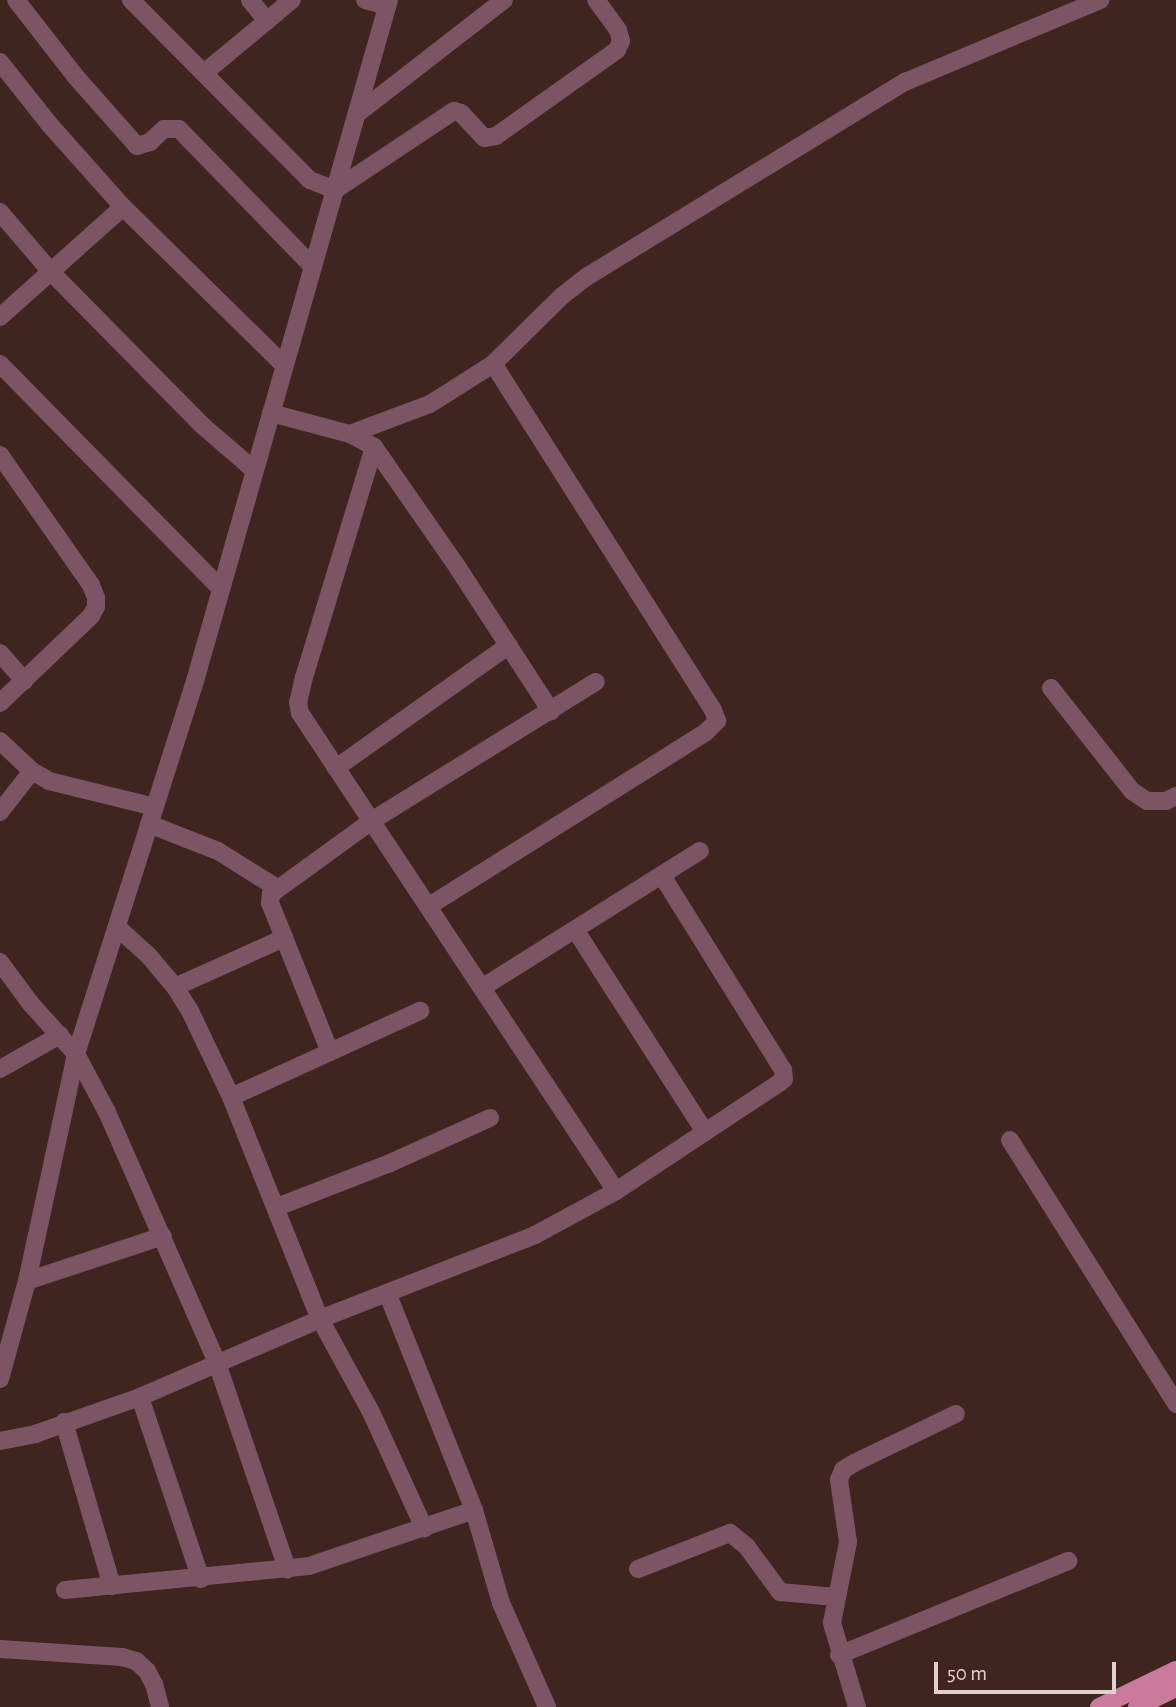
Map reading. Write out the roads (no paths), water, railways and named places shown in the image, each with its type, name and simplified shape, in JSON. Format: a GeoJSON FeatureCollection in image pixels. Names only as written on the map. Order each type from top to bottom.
{"type":"FeatureCollection","features":[{"type":"Feature","properties":{"kind":"main road"},"geometry":{"type":"LineString","coordinates":[[1099,1707],[1176,1670]]}},
{"type":"Feature","properties":{"kind":"main road"},"geometry":{"type":"LineString","coordinates":[[1137,1707],[1176,1688]]}},
{"type":"Feature","properties":{"kind":"street"},"geometry":{"type":"LineString","coordinates":[[16,0],[76,77],[136,146],[150,142],[164,129],[178,129],[313,267]]}},
{"type":"Feature","properties":{"kind":"street"},"geometry":{"type":"LineString","coordinates":[[131,0],[310,180],[335,190]]}},
{"type":"Feature","properties":{"kind":"street"},"geometry":{"type":"LineString","coordinates":[[250,0],[267,21]]}},
{"type":"Feature","properties":{"kind":"street"},"geometry":{"type":"LineString","coordinates":[[204,73],[292,0]]}},
{"type":"Feature","properties":{"kind":"street"},"geometry":{"type":"LineString","coordinates":[[0,1379],[27,1281],[76,1054],[220,589],[388,3],[365,0]]}},
{"type":"Feature","properties":{"kind":"street"},"geometry":{"type":"LineString","coordinates":[[357,114],[504,0]]}},
{"type":"Feature","properties":{"kind":"street"},"geometry":{"type":"LineString","coordinates":[[350,434],[430,404],[493,364],[562,296],[588,276],[905,82],[1100,0]]}},
{"type":"Feature","properties":{"kind":"street"},"geometry":{"type":"LineString","coordinates":[[335,190],[454,111],[461,113],[484,138],[496,136],[617,50],[621,41],[618,30],[601,2]]}},
{"type":"Feature","properties":{"kind":"street"},"geometry":{"type":"LineString","coordinates":[[0,62],[50,125],[124,207],[284,365]]}},
{"type":"Feature","properties":{"kind":"street"},"geometry":{"type":"LineString","coordinates":[[0,317],[124,207]]}},
{"type":"Feature","properties":{"kind":"street"},"geometry":{"type":"LineString","coordinates":[[0,212],[51,272],[203,426],[254,470]]}},
{"type":"Feature","properties":{"kind":"street"},"geometry":{"type":"LineString","coordinates":[[0,364],[220,589]]}},
{"type":"Feature","properties":{"kind":"street"},"geometry":{"type":"LineString","coordinates":[[429,906],[706,732],[717,721],[713,710],[493,364]]}},
{"type":"Feature","properties":{"kind":"street"},"geometry":{"type":"LineString","coordinates":[[271,413],[350,434],[374,447],[551,710]]}},
{"type":"Feature","properties":{"kind":"street"},"geometry":{"type":"LineString","coordinates":[[374,447],[298,702],[304,722],[373,820],[616,1191]]}},
{"type":"Feature","properties":{"kind":"street"},"geometry":{"type":"LineString","coordinates":[[0,455],[91,585],[96,598],[96,607],[91,616],[0,703]]}},
{"type":"Feature","properties":{"kind":"street"},"geometry":{"type":"LineString","coordinates":[[336,768],[509,645]]}},
{"type":"Feature","properties":{"kind":"street"},"geometry":{"type":"LineString","coordinates":[[0,653],[24,681]]}},
{"type":"Feature","properties":{"kind":"street"},"geometry":{"type":"LineString","coordinates":[[330,1052],[270,903],[271,894],[373,820],[596,682]]}},
{"type":"Feature","properties":{"kind":"street"},"geometry":{"type":"LineString","coordinates":[[1051,688],[1132,791],[1147,801],[1166,801],[1176,796]]}},
{"type":"Feature","properties":{"kind":"street"},"geometry":{"type":"LineString","coordinates":[[0,741],[32,771],[50,781],[152,815],[218,851],[277,888]]}},
{"type":"Feature","properties":{"kind":"street"},"geometry":{"type":"LineString","coordinates":[[0,812],[32,771]]}},
{"type":"Feature","properties":{"kind":"street"},"geometry":{"type":"LineString","coordinates":[[483,987],[663,877],[700,851]]}},
{"type":"Feature","properties":{"kind":"street"},"geometry":{"type":"LineString","coordinates":[[0,1441],[35,1434],[141,1397],[320,1319],[388,1295],[535,1235],[616,1191],[784,1079],[783,1070],[663,877]]}},
{"type":"Feature","properties":{"kind":"street"},"geometry":{"type":"LineString","coordinates":[[117,927],[149,956],[175,987],[231,1097],[320,1319],[371,1412],[424,1528]]}},
{"type":"Feature","properties":{"kind":"street"},"geometry":{"type":"LineString","coordinates":[[576,931],[705,1132]]}},
{"type":"Feature","properties":{"kind":"street"},"geometry":{"type":"LineString","coordinates":[[175,987],[284,938]]}},
{"type":"Feature","properties":{"kind":"street"},"geometry":{"type":"LineString","coordinates":[[0,962],[76,1054],[107,1112],[217,1363],[287,1569]]}},
{"type":"Feature","properties":{"kind":"street"},"geometry":{"type":"LineString","coordinates":[[231,1097],[420,1011]]}},
{"type":"Feature","properties":{"kind":"street"},"geometry":{"type":"LineString","coordinates":[[0,1069],[60,1035]]}},
{"type":"Feature","properties":{"kind":"street"},"geometry":{"type":"LineString","coordinates":[[276,1207],[388,1164],[490,1118]]}},
{"type":"Feature","properties":{"kind":"street"},"geometry":{"type":"LineString","coordinates":[[1010,1140],[1176,1404]]}},
{"type":"Feature","properties":{"kind":"street"},"geometry":{"type":"LineString","coordinates":[[27,1281],[163,1236]]}},
{"type":"Feature","properties":{"kind":"street"},"geometry":{"type":"LineString","coordinates":[[388,1295],[474,1510],[501,1603],[547,1707]]}},
{"type":"Feature","properties":{"kind":"street"},"geometry":{"type":"LineString","coordinates":[[141,1397],[201,1579]]}},
{"type":"Feature","properties":{"kind":"street"},"geometry":{"type":"LineString","coordinates":[[857,1707],[839,1655],[832,1623],[848,1542],[839,1480],[844,1470],[956,1414]]}},
{"type":"Feature","properties":{"kind":"street"},"geometry":{"type":"LineString","coordinates":[[64,1422],[113,1586]]}},
{"type":"Feature","properties":{"kind":"street"},"geometry":{"type":"LineString","coordinates":[[65,1590],[201,1579],[309,1566],[474,1510]]}},
{"type":"Feature","properties":{"kind":"street"},"geometry":{"type":"LineString","coordinates":[[638,1569],[730,1533],[747,1547],[780,1592],[836,1597]]}},
{"type":"Feature","properties":{"kind":"street"},"geometry":{"type":"LineString","coordinates":[[839,1655],[1068,1560]]}},
{"type":"Feature","properties":{"kind":"street"},"geometry":{"type":"LineString","coordinates":[[0,1649],[122,1657],[136,1661],[147,1671],[154,1684],[160,1707]]}}]}
